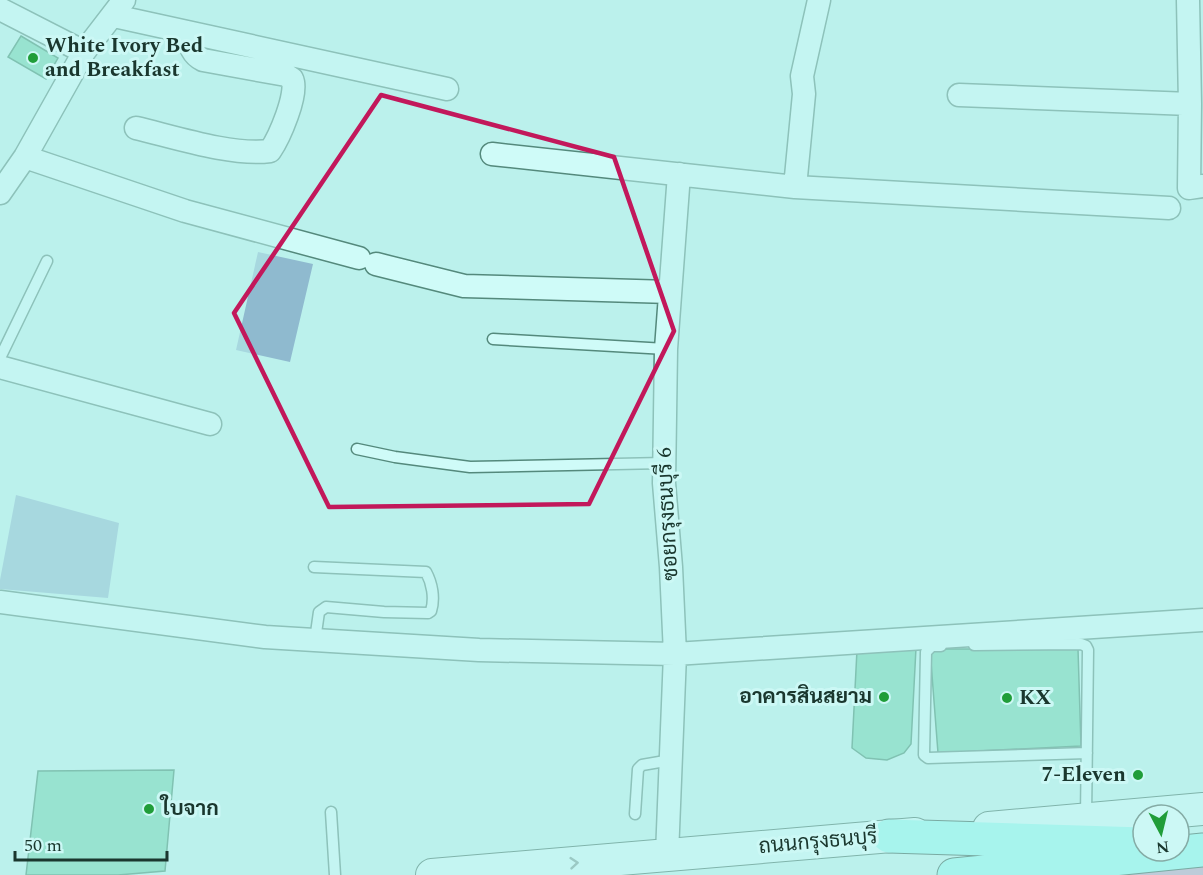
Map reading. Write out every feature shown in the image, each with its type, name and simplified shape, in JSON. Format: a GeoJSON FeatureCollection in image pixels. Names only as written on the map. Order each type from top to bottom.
{"type":"FeatureCollection","features":[{"type":"Feature","properties":{"kind":"main road","name":"ถนนกรุงธนบุรี"},"geometry":{"type":"LineString","coordinates":[[432,875],[1203,809]]}},
{"type":"Feature","properties":{"kind":"main road"},"geometry":{"type":"LineString","coordinates":[[890,836],[1131,844]]}},
{"type":"Feature","properties":{"kind":"main road"},"geometry":{"type":"LineString","coordinates":[[954,875],[1203,848]]}},
{"type":"Feature","properties":{"kind":"street"},"geometry":{"type":"LineString","coordinates":[[795,187],[804,94],[802,76],[819,0]]}},
{"type":"Feature","properties":{"kind":"street"},"geometry":{"type":"LineString","coordinates":[[1188,0],[1196,56],[1190,104],[1189,188],[1203,186]]}},
{"type":"Feature","properties":{"kind":"street"},"geometry":{"type":"LineString","coordinates":[[0,193],[14,163],[84,52],[119,8],[187,32],[447,89]]}},
{"type":"Feature","properties":{"kind":"street"},"geometry":{"type":"LineString","coordinates":[[0,9],[84,52]]}},
{"type":"Feature","properties":{"kind":"street"},"geometry":{"type":"LineString","coordinates":[[136,128],[203,145],[259,153],[270,151],[275,143],[295,90],[292,79],[286,75],[203,60],[196,56],[190,48],[187,32]]}},
{"type":"Feature","properties":{"kind":"street"},"geometry":{"type":"LineString","coordinates":[[959,95],[1190,104]]}},
{"type":"Feature","properties":{"kind":"street"},"geometry":{"type":"LineString","coordinates":[[492,154],[795,187],[1169,208]]}},
{"type":"Feature","properties":{"kind":"street"},"geometry":{"type":"LineString","coordinates":[[14,163],[464,286],[670,292]]}},
{"type":"Feature","properties":{"kind":"street","name":"ซอยกรุงธนบุรี 6"},"geometry":{"type":"LineString","coordinates":[[667,855],[675,654],[664,483],[666,349],[679,174]]}},
{"type":"Feature","properties":{"kind":"street"},"geometry":{"type":"LineString","coordinates":[[0,367],[210,424]]}},
{"type":"Feature","properties":{"kind":"street"},"geometry":{"type":"LineString","coordinates":[[0,602],[265,637],[478,650],[675,654],[1203,620]]}},
{"type":"Feature","properties":{"kind":"lane"},"geometry":{"type":"LineString","coordinates":[[0,358],[47,261]]}},
{"type":"Feature","properties":{"kind":"lane"},"geometry":{"type":"LineString","coordinates":[[493,339],[666,349]]}},
{"type":"Feature","properties":{"kind":"lane"},"geometry":{"type":"LineString","coordinates":[[357,449],[395,457],[470,467],[664,463]]}},
{"type":"Feature","properties":{"kind":"lane"},"geometry":{"type":"LineString","coordinates":[[314,567],[426,572],[431,582],[433,604],[428,613],[326,607],[319,612],[315,640]]}},
{"type":"Feature","properties":{"kind":"lane"},"geometry":{"type":"LineString","coordinates":[[1086,819],[1087,753],[1088,650],[1086,646],[1081,644],[932,646],[926,652],[924,755],[928,758],[1087,753]]}},
{"type":"Feature","properties":{"kind":"lane"},"geometry":{"type":"LineString","coordinates":[[635,814],[638,769],[642,765],[672,760]]}},
{"type":"Feature","properties":{"kind":"lane"},"geometry":{"type":"LineString","coordinates":[[331,812],[335,875]]}},
{"type":"Feature","properties":{"kind":"highlighted area"},"geometry":{"type":"Polygon","coordinates":[[[381,95],[614,157],[674,331],[589,504],[329,507],[234,313],[381,95]]]}},
{"type":"Feature","properties":{"kind":"shaded area"},"geometry":{"type":"Polygon","coordinates":[[[258,252],[313,264],[290,362],[236,350],[258,252]]]}},
{"type":"Feature","properties":{"kind":"shaded area"},"geometry":{"type":"Polygon","coordinates":[[[16,495],[119,523],[108,598],[0,589],[16,495]]]}},
{"type":"Feature","properties":{"kind":"building","name":"White Ivory Bed and Breakfast"},"geometry":{"type":"Polygon","coordinates":[[[21,36],[58,58],[46,79],[8,57],[21,36]]]}},
{"type":"Feature","properties":{"kind":"building","name":"อาคารสินสยาม"},"geometry":{"type":"Polygon","coordinates":[[[916,648],[911,744],[904,753],[887,760],[866,758],[852,748],[857,650],[916,648]]]}},
{"type":"Feature","properties":{"kind":"building","name":"KX"},"geometry":{"type":"Polygon","coordinates":[[[930,649],[1078,649],[1081,746],[938,753],[930,649]]]}},
{"type":"Feature","properties":{"kind":"building"},"geometry":{"type":"Polygon","coordinates":[[[174,770],[165,871],[118,875],[26,875],[38,771],[174,770]]]}},
{"type":"Feature","properties":{"kind":"waterway"},"geometry":{"type":"LineString","coordinates":[[1130,875],[1203,868]]}},
{"type":"Feature","properties":{"kind":"place","name":"White Ivory Bed and Breakfast"},"geometry":{"type":"Point","coordinates":[33,58]}},
{"type":"Feature","properties":{"kind":"place","name":"อาคารสินสยาม"},"geometry":{"type":"Point","coordinates":[884,697]}},
{"type":"Feature","properties":{"kind":"place","name":"KX"},"geometry":{"type":"Point","coordinates":[1007,698]}},
{"type":"Feature","properties":{"kind":"place","name":"7-Eleven"},"geometry":{"type":"Point","coordinates":[1138,775]}},
{"type":"Feature","properties":{"kind":"place","name":"ใบจาก"},"geometry":{"type":"Point","coordinates":[149,809]}}]}
